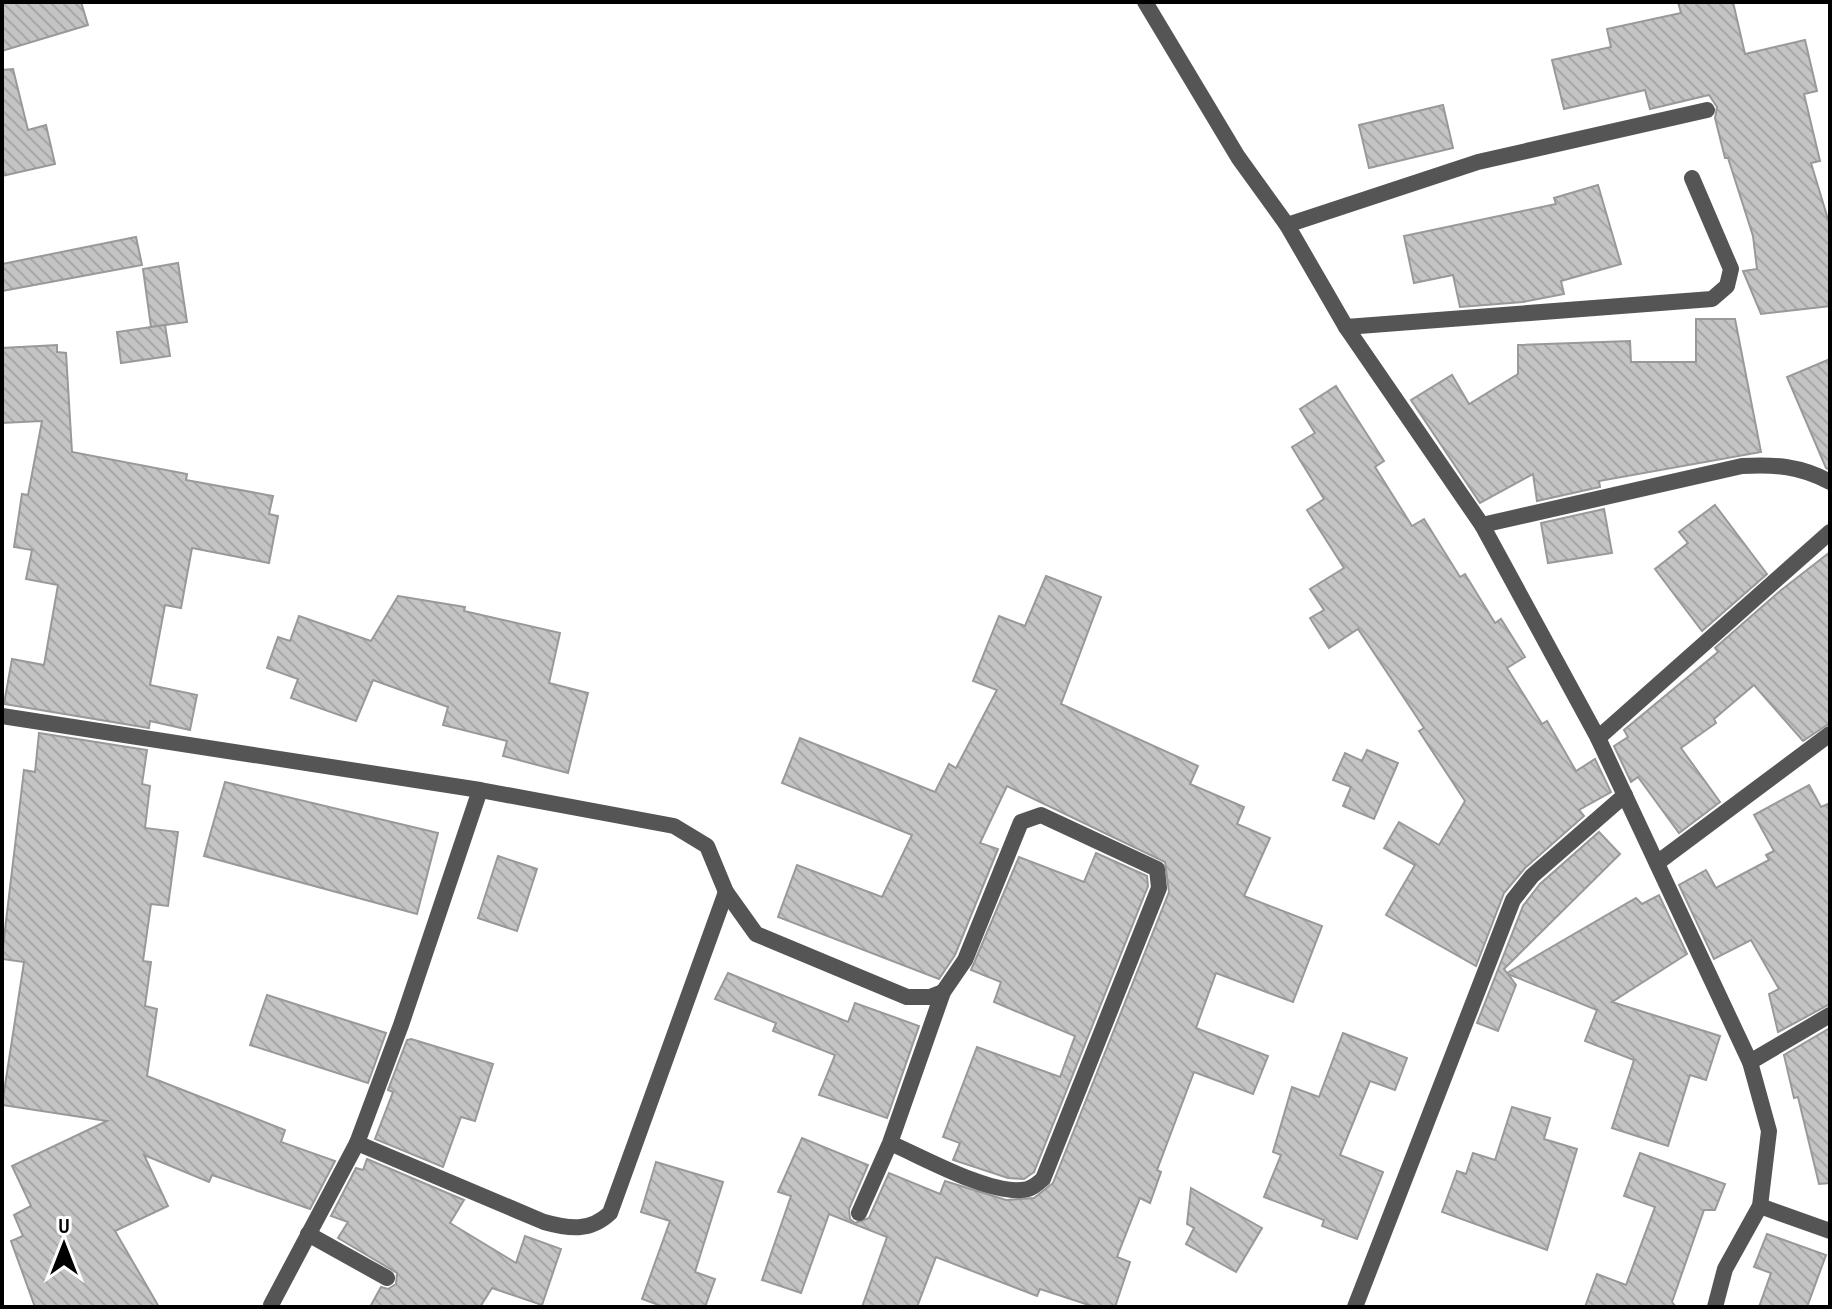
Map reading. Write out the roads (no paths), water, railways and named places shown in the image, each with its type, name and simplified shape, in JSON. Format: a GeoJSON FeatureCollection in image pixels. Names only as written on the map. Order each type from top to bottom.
{"type":"FeatureCollection","features":[{"type":"Feature","properties":{"kind":"street"},"geometry":{"type":"LineString","coordinates":[[1145,2],[1238,157],[1287,225],[1346,327],[1482,525],[1598,738],[1750,1062],[1769,1131],[1760,1206],[1725,1269],[1715,1307]]}},
{"type":"Feature","properties":{"kind":"street"},"geometry":{"type":"LineString","coordinates":[[1287,225],[1478,162],[1707,110]]}},
{"type":"Feature","properties":{"kind":"street"},"geometry":{"type":"LineString","coordinates":[[1346,327],[1712,299],[1727,286],[1731,269],[1692,178]]}},
{"type":"Feature","properties":{"kind":"street"},"geometry":{"type":"LineString","coordinates":[[1482,525],[1742,466],[1776,463],[1813,472],[1830,482]]}},
{"type":"Feature","properties":{"kind":"street"},"geometry":{"type":"LineString","coordinates":[[1598,738],[1830,532]]}},
{"type":"Feature","properties":{"kind":"street"},"geometry":{"type":"LineString","coordinates":[[2,716],[480,790],[674,826],[707,846],[726,892],[756,934],[907,997],[930,997],[943,992]]}},
{"type":"Feature","properties":{"kind":"street"},"geometry":{"type":"LineString","coordinates":[[1657,863],[1830,734]]}},
{"type":"Feature","properties":{"kind":"street"},"geometry":{"type":"LineString","coordinates":[[271,1305],[357,1143],[401,1025],[480,790]]}},
{"type":"Feature","properties":{"kind":"street"},"geometry":{"type":"LineString","coordinates":[[1355,1307],[1513,900],[1532,876],[1625,795]]}},
{"type":"Feature","properties":{"kind":"street"},"geometry":{"type":"LineString","coordinates":[[859,1213],[890,1143],[943,992],[965,960],[1015,830],[1026,819],[1041,815],[1157,869],[1159,888],[1043,1179],[1031,1189],[1017,1191],[996,1186],[890,1143]]}},
{"type":"Feature","properties":{"kind":"street"},"geometry":{"type":"LineString","coordinates":[[357,1143],[544,1222],[567,1229],[601,1222],[610,1213],[726,892]]}},
{"type":"Feature","properties":{"kind":"street"},"geometry":{"type":"LineString","coordinates":[[1750,1062],[1830,1015]]}},
{"type":"Feature","properties":{"kind":"street"},"geometry":{"type":"LineString","coordinates":[[1760,1206],[1830,1231]]}},
{"type":"Feature","properties":{"kind":"street"},"geometry":{"type":"LineString","coordinates":[[308,1234],[387,1278]]}}]}
